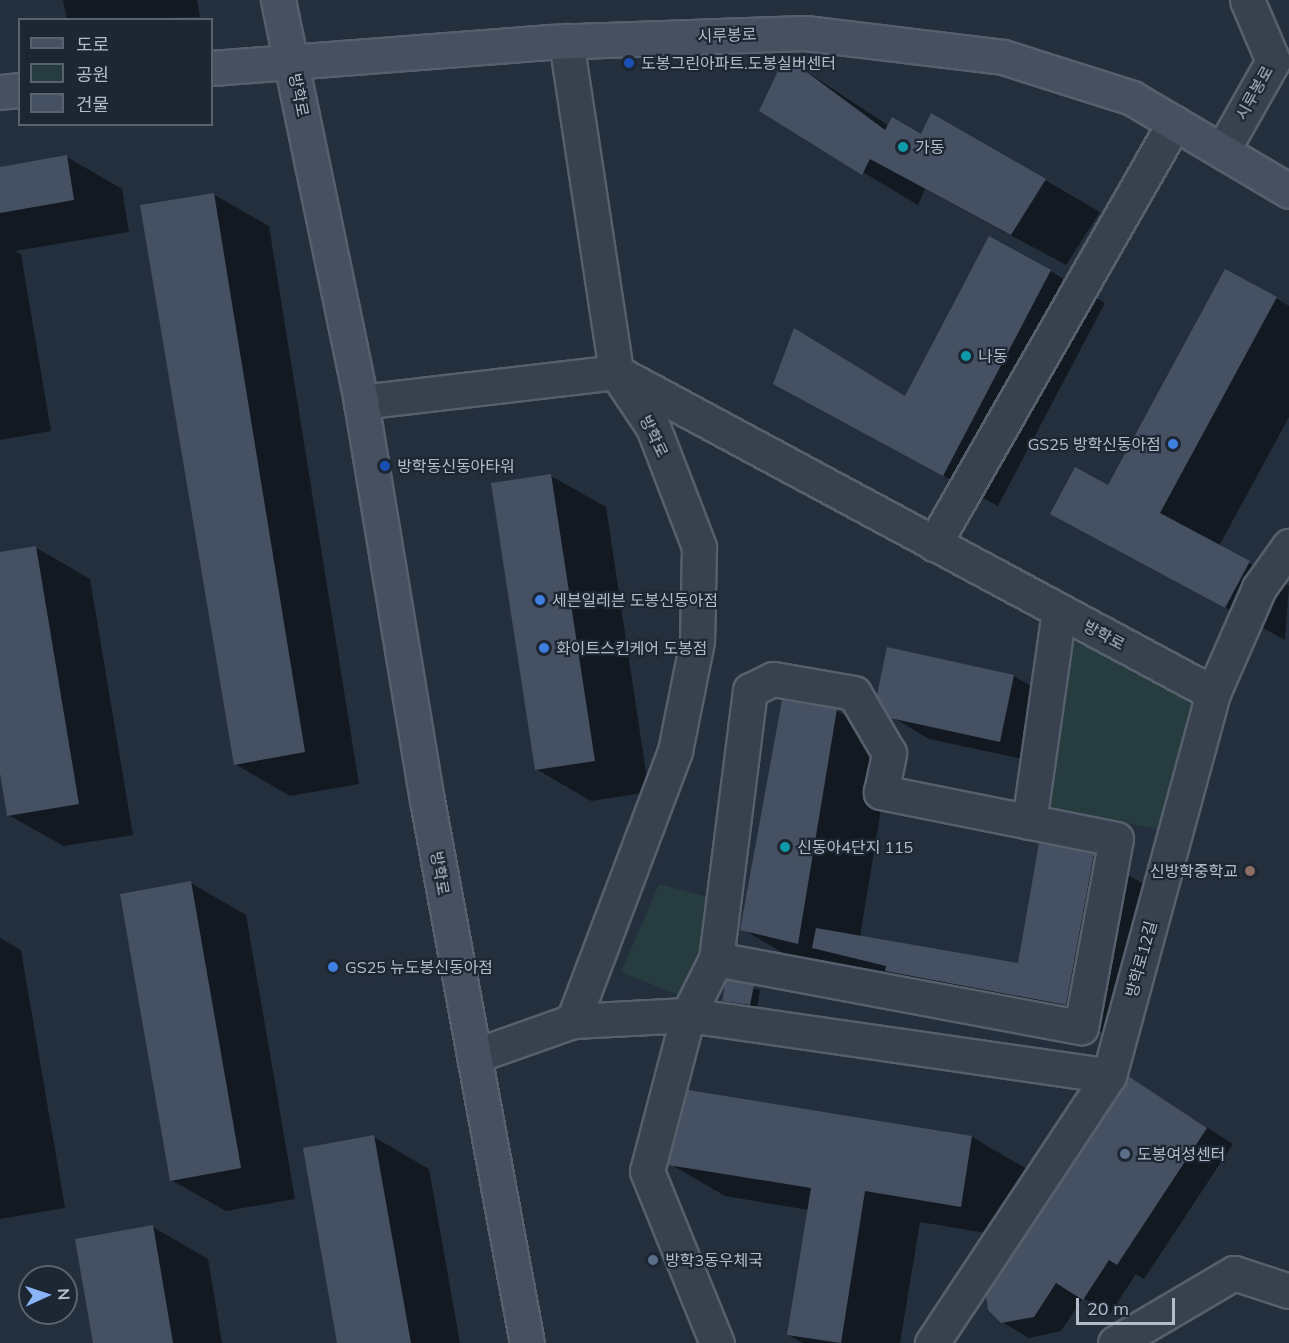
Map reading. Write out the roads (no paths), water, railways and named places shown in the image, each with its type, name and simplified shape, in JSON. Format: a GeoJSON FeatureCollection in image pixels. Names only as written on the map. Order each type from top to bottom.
{"type":"FeatureCollection","features":[{"type":"Feature","properties":{"kind":"main road","name":"방학로"},"geometry":{"type":"LineString","coordinates":[[278,0],[292,58],[361,402],[474,1056],[527,1343]]}},
{"type":"Feature","properties":{"kind":"main road","name":"시루봉로"},"geometry":{"type":"LineString","coordinates":[[213,68],[292,58],[566,41],[805,33],[1004,57],[1132,98],[1289,191]]}},
{"type":"Feature","properties":{"kind":"main road"},"geometry":{"type":"LineString","coordinates":[[0,92],[18,90]]}},
{"type":"Feature","properties":{"kind":"street","name":"시루봉로"},"geometry":{"type":"LineString","coordinates":[[1222,152],[1273,61],[1247,0]]}},
{"type":"Feature","properties":{"kind":"street","name":"방학로"},"geometry":{"type":"LineString","coordinates":[[566,41],[616,372],[653,427],[699,547],[697,641],[675,751],[573,1021]]}},
{"type":"Feature","properties":{"kind":"street"},"geometry":{"type":"LineString","coordinates":[[934,544],[1174,123]]}},
{"type":"Feature","properties":{"kind":"street","name":"방학로"},"geometry":{"type":"LineString","coordinates":[[616,372],[1213,693]]}},
{"type":"Feature","properties":{"kind":"street"},"geometry":{"type":"LineString","coordinates":[[361,402],[616,372]]}},
{"type":"Feature","properties":{"kind":"street","name":"방학로12길"},"geometry":{"type":"LineString","coordinates":[[932,1343],[1109,1076],[1213,693],[1259,588],[1289,546]]}},
{"type":"Feature","properties":{"kind":"street"},"geometry":{"type":"LineString","coordinates":[[1029,822],[1059,611]]}},
{"type":"Feature","properties":{"kind":"street"},"geometry":{"type":"LineString","coordinates":[[716,959],[1081,1027],[1116,839],[881,792],[889,753],[854,693],[773,679],[750,690],[716,959],[688,1015],[647,1171],[717,1343]]}},
{"type":"Feature","properties":{"kind":"street"},"geometry":{"type":"LineString","coordinates":[[474,1056],[573,1021],[688,1015],[1109,1076]]}},
{"type":"Feature","properties":{"kind":"street"},"geometry":{"type":"LineString","coordinates":[[1115,1343],[1234,1273],[1289,1291]]}},
{"type":"Feature","properties":{"kind":"place","name":"도봉그린아파트.도봉실버센터"},"geometry":{"type":"Point","coordinates":[629,63]}},
{"type":"Feature","properties":{"kind":"place","name":"가동"},"geometry":{"type":"Point","coordinates":[903,147]}},
{"type":"Feature","properties":{"kind":"place","name":"나동"},"geometry":{"type":"Point","coordinates":[966,356]}},
{"type":"Feature","properties":{"kind":"place","name":"GS25 방학신동아점"},"geometry":{"type":"Point","coordinates":[1173,444]}},
{"type":"Feature","properties":{"kind":"place","name":"방학동신동아타워"},"geometry":{"type":"Point","coordinates":[385,466]}},
{"type":"Feature","properties":{"kind":"place","name":"세븐일레븐 도봉신동아점"},"geometry":{"type":"Point","coordinates":[540,600]}},
{"type":"Feature","properties":{"kind":"place","name":"화이트스킨케어 도봉점"},"geometry":{"type":"Point","coordinates":[544,648]}},
{"type":"Feature","properties":{"kind":"place","name":"신동아4단지 115"},"geometry":{"type":"Point","coordinates":[785,847]}},
{"type":"Feature","properties":{"kind":"place","name":"신방학중학교"},"geometry":{"type":"Point","coordinates":[1250,871]}},
{"type":"Feature","properties":{"kind":"place","name":"GS25 뉴도봉신동아점"},"geometry":{"type":"Point","coordinates":[333,967]}},
{"type":"Feature","properties":{"kind":"place","name":"도봉여성센터"},"geometry":{"type":"Point","coordinates":[1125,1154]}},
{"type":"Feature","properties":{"kind":"place","name":"방학3동우체국"},"geometry":{"type":"Point","coordinates":[653,1260]}}]}
